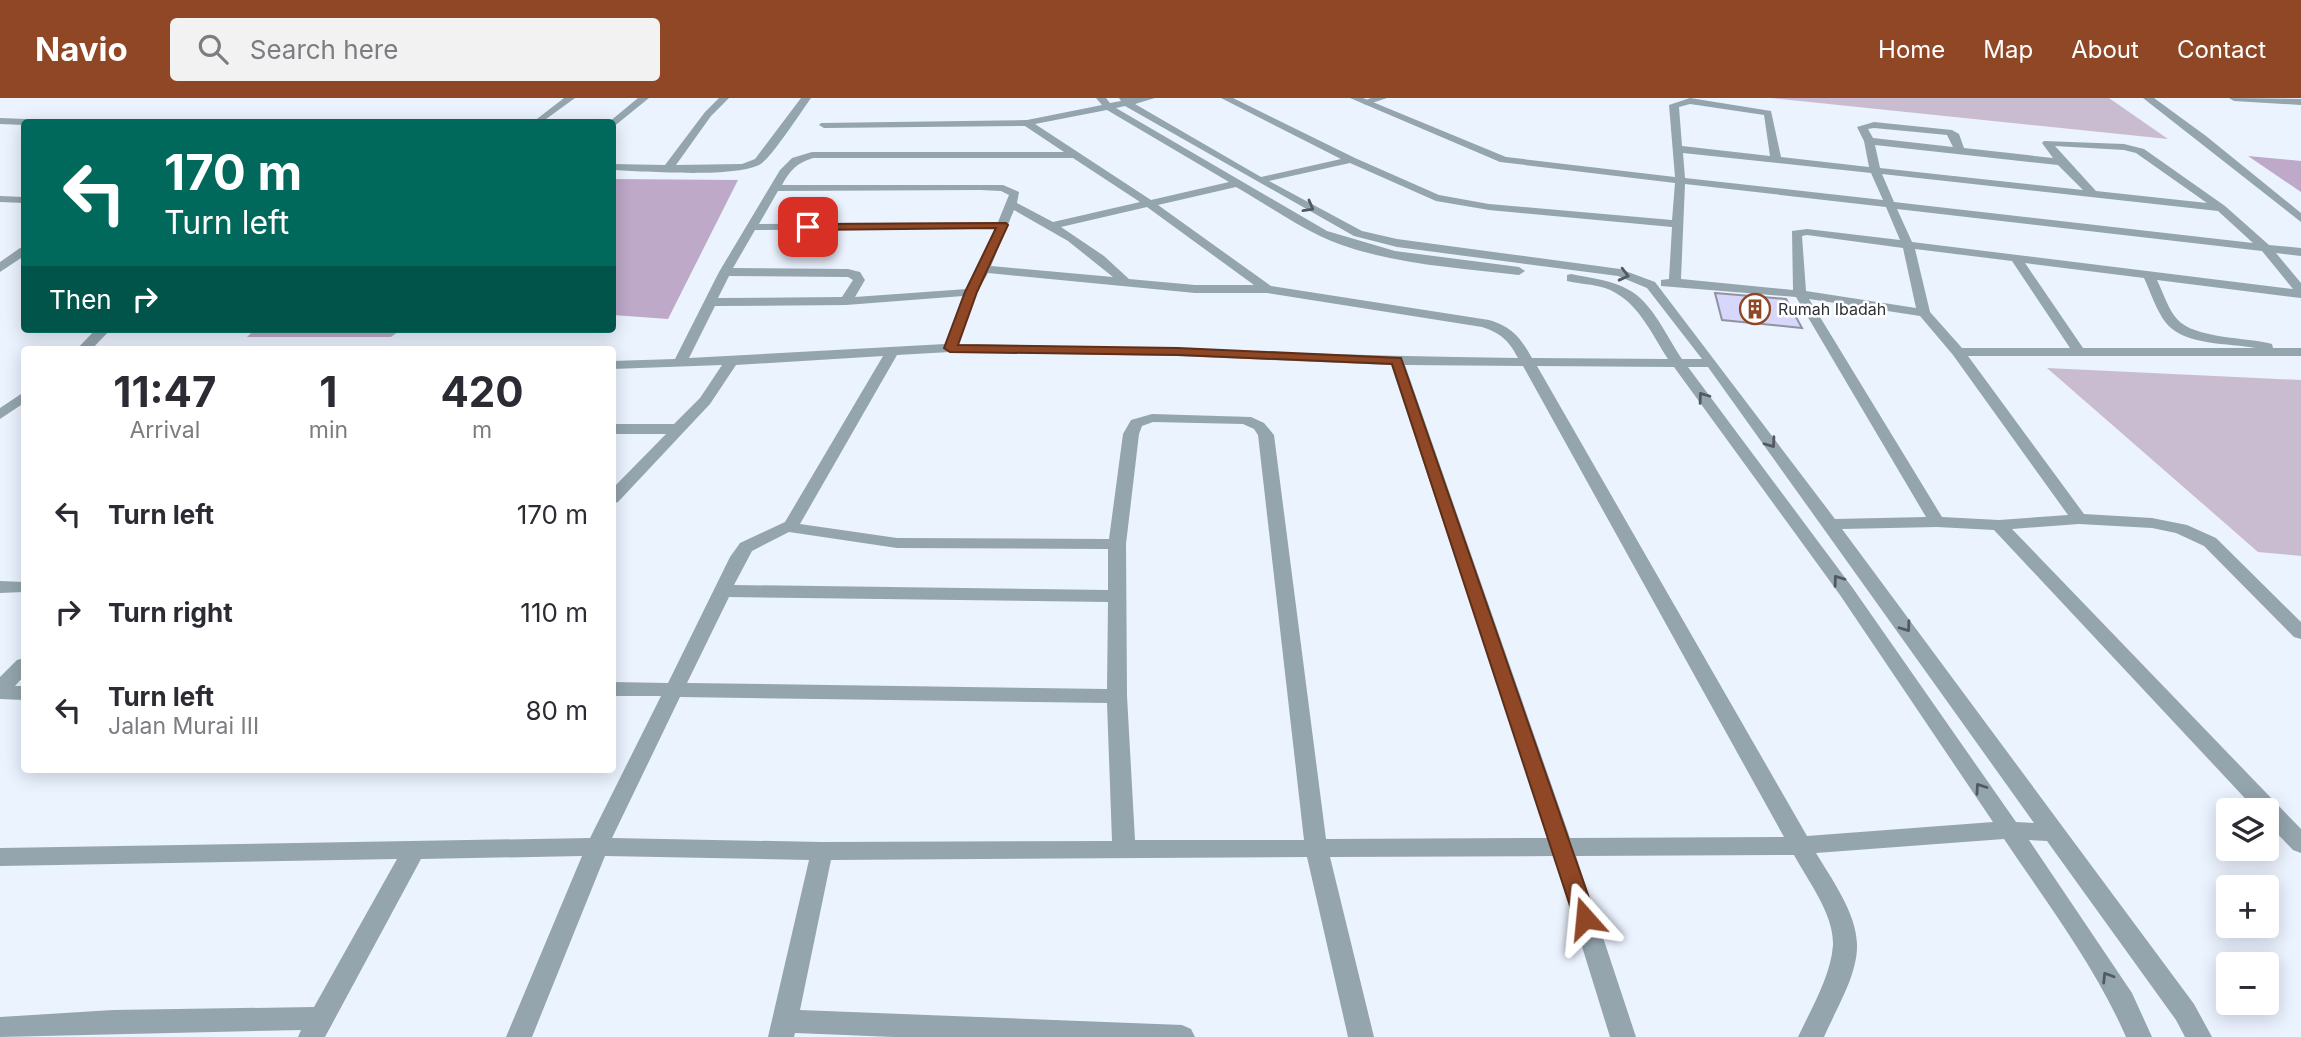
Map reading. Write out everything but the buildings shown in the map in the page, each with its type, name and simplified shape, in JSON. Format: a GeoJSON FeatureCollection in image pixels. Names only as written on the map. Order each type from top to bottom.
{"type":"FeatureCollection","features":[{"type":"Feature","properties":{"kind":"street"},"geometry":{"type":"LineString","coordinates":[[541,119],[570,98]]}},
{"type":"Feature","properties":{"kind":"street"},"geometry":{"type":"LineString","coordinates":[[616,122],[643,98]]}},
{"type":"Feature","properties":{"kind":"street"},"geometry":{"type":"LineString","coordinates":[[668,167],[708,114],[724,98]]}},
{"type":"Feature","properties":{"kind":"street"},"geometry":{"type":"LineString","coordinates":[[616,167],[716,169],[752,164],[759,161],[806,98]]}},
{"type":"Feature","properties":{"kind":"street"},"geometry":{"type":"LineString","coordinates":[[824,125],[1027,123],[1104,102],[1150,98]]}},
{"type":"Feature","properties":{"kind":"street"},"geometry":{"type":"LineString","coordinates":[[1226,98],[1351,160],[1436,198],[1489,207],[1678,224]]}},
{"type":"Feature","properties":{"kind":"street"},"geometry":{"type":"LineString","coordinates":[[1361,100],[1382,98]]}},
{"type":"Feature","properties":{"kind":"street"},"geometry":{"type":"LineString","coordinates":[[2148,98],[2203,138],[2301,219]]}},
{"type":"Feature","properties":{"kind":"street"},"geometry":{"type":"LineString","coordinates":[[2234,98],[2301,102]]}},
{"type":"Feature","properties":{"kind":"street"},"geometry":{"type":"LineString","coordinates":[[1126,100],[1259,180],[1358,234],[1620,273],[1651,285],[1675,282],[1800,294],[1924,313]]}},
{"type":"Feature","properties":{"kind":"street"},"geometry":{"type":"LineString","coordinates":[[1361,100],[1504,160],[2301,251]]}},
{"type":"Feature","properties":{"kind":"street"},"geometry":{"type":"LineString","coordinates":[[1675,282],[1680,179],[1674,105],[1690,101],[1768,113],[1776,160]]}},
{"type":"Feature","properties":{"kind":"street"},"geometry":{"type":"LineString","coordinates":[[1104,102],[1323,233],[1368,250],[1608,285],[1626,293],[1637,302],[1677,362],[1889,653],[2123,1001],[2139,1037]]}},
{"type":"Feature","properties":{"kind":"street"},"geometry":{"type":"LineString","coordinates":[[0,121],[21,122]]}},
{"type":"Feature","properties":{"kind":"street"},"geometry":{"type":"LineString","coordinates":[[1027,123],[1071,155],[1150,204],[1267,289]]}},
{"type":"Feature","properties":{"kind":"street"},"geometry":{"type":"LineString","coordinates":[[1959,149],[1954,134],[1950,132],[1874,125],[1862,127],[1869,141],[1875,171],[1908,245],[1924,313],[1958,352],[2079,519]]}},
{"type":"Feature","properties":{"kind":"street"},"geometry":{"type":"LineString","coordinates":[[1869,141],[2061,162]]}},
{"type":"Feature","properties":{"kind":"street"},"geometry":{"type":"LineString","coordinates":[[2095,196],[2061,162],[2047,143],[2133,148],[2221,208],[2266,248],[2301,293]]}},
{"type":"Feature","properties":{"kind":"street"},"geometry":{"type":"LineString","coordinates":[[1678,149],[2221,208]]}},
{"type":"Feature","properties":{"kind":"street"},"geometry":{"type":"LineString","coordinates":[[680,363],[725,272],[792,163],[812,155],[1071,155]]}},
{"type":"Feature","properties":{"kind":"street"},"geometry":{"type":"LineString","coordinates":[[1259,180],[1351,160]]}},
{"type":"Feature","properties":{"kind":"street"},"geometry":{"type":"LineString","coordinates":[[1054,225],[1238,183]]}},
{"type":"Feature","properties":{"kind":"street"},"geometry":{"type":"LineString","coordinates":[[776,188],[1003,188],[1015,194],[984,269],[971,292],[950,348]]}},
{"type":"Feature","properties":{"kind":"street"},"geometry":{"type":"LineString","coordinates":[[1268,200],[1287,194]]}},
{"type":"Feature","properties":{"kind":"street"},"geometry":{"type":"LineString","coordinates":[[0,199],[21,200]]}},
{"type":"Feature","properties":{"kind":"street"},"geometry":{"type":"LineString","coordinates":[[1012,205],[1054,225],[1109,265],[1125,282]]}},
{"type":"Feature","properties":{"kind":"street"},"geometry":{"type":"LineString","coordinates":[[752,228],[1002,225]]}},
{"type":"Feature","properties":{"kind":"street"},"geometry":{"type":"LineString","coordinates":[[1937,522],[1800,294],[1796,233],[1807,232],[2150,277],[2301,293]]}},
{"type":"Feature","properties":{"kind":"street"},"geometry":{"type":"LineString","coordinates":[[0,268],[21,253]]}},
{"type":"Feature","properties":{"kind":"street"},"geometry":{"type":"LineString","coordinates":[[2017,260],[2080,353]]}},
{"type":"Feature","properties":{"kind":"street"},"geometry":{"type":"LineString","coordinates":[[984,269],[1195,289],[1267,289],[1484,323],[1500,328],[1514,338],[1798,846],[1836,909],[1845,943],[1840,970],[1811,1037]]}},
{"type":"Feature","properties":{"kind":"street"},"geometry":{"type":"LineString","coordinates":[[725,272],[856,275],[859,280],[846,301]]}},
{"type":"Feature","properties":{"kind":"street"},"geometry":{"type":"LineString","coordinates":[[2150,277],[2172,322],[2184,331],[2246,340],[2276,352]]}},
{"type":"Feature","properties":{"kind":"street"},"geometry":{"type":"LineString","coordinates":[[1651,285],[1712,363],[1925,652],[2051,832],[2185,1013],[2199,1037]]}},
{"type":"Feature","properties":{"kind":"street"},"geometry":{"type":"LineString","coordinates":[[711,302],[846,301],[971,292]]}},
{"type":"Feature","properties":{"kind":"street"},"geometry":{"type":"LineString","coordinates":[[87,346],[100,333]]}},
{"type":"Feature","properties":{"kind":"street"},"geometry":{"type":"LineString","coordinates":[[616,365],[950,348],[1178,352],[1397,361],[1712,363]]}},
{"type":"Feature","properties":{"kind":"street"},"geometry":{"type":"LineString","coordinates":[[519,1037],[597,847],[746,547],[791,525],[893,351]]}},
{"type":"Feature","properties":{"kind":"street"},"geometry":{"type":"LineString","coordinates":[[1958,352],[2301,352]]}},
{"type":"Feature","properties":{"kind":"street"},"geometry":{"type":"LineString","coordinates":[[616,495],[705,401],[732,361]]}},
{"type":"Feature","properties":{"kind":"street"},"geometry":{"type":"LineString","coordinates":[[1397,361],[1562,847],[1623,1037]]}},
{"type":"Feature","properties":{"kind":"street"},"geometry":{"type":"LineString","coordinates":[[0,415],[21,398]]}},
{"type":"Feature","properties":{"kind":"street"},"geometry":{"type":"LineString","coordinates":[[1124,847],[1117,696],[1116,596],[1117,544],[1130,434],[1136,423],[1152,418],[1246,420],[1259,426],[1266,435],[1316,847],[1361,1037]]}},
{"type":"Feature","properties":{"kind":"street"},"geometry":{"type":"LineString","coordinates":[[616,429],[678,429]]}},
{"type":"Feature","properties":{"kind":"street"},"geometry":{"type":"LineString","coordinates":[[1830,524],[1937,522],[1999,525],[2079,519],[2152,523],[2180,529],[2210,542],[2301,633]]}},
{"type":"Feature","properties":{"kind":"street"},"geometry":{"type":"LineString","coordinates":[[791,525],[797,530],[808,532],[897,543],[1117,544]]}},
{"type":"Feature","properties":{"kind":"street"},"geometry":{"type":"LineString","coordinates":[[1999,525],[2301,844]]}},
{"type":"Feature","properties":{"kind":"street"},"geometry":{"type":"LineString","coordinates":[[0,587],[21,587]]}},
{"type":"Feature","properties":{"kind":"street"},"geometry":{"type":"LineString","coordinates":[[723,591],[1116,596]]}},
{"type":"Feature","properties":{"kind":"street"},"geometry":{"type":"LineString","coordinates":[[2276,610],[2301,612]]}},
{"type":"Feature","properties":{"kind":"street"},"geometry":{"type":"LineString","coordinates":[[1889,653],[1925,652]]}},
{"type":"Feature","properties":{"kind":"street"},"geometry":{"type":"LineString","coordinates":[[0,691],[21,668]]}},
{"type":"Feature","properties":{"kind":"street"},"geometry":{"type":"LineString","coordinates":[[616,689],[1117,696]]}},
{"type":"Feature","properties":{"kind":"street"},"geometry":{"type":"LineString","coordinates":[[0,691],[21,693]]}},
{"type":"Feature","properties":{"kind":"street"},"geometry":{"type":"LineString","coordinates":[[1,859],[597,847],[822,851],[1124,847],[1798,846],[2008,830],[2051,832]]}},
{"type":"Feature","properties":{"kind":"street"},"geometry":{"type":"LineString","coordinates":[[0,1029],[317,1027],[414,850]]}},
{"type":"Feature","properties":{"kind":"street"},"geometry":{"type":"LineString","coordinates":[[822,851],[783,1029],[1182,1037]]}},
{"type":"Feature","properties":{"kind":"shaded area"},"geometry":{"type":"Polygon","coordinates":[[[1771,98],[2109,98],[2168,139],[1771,98]]]}},
{"type":"Feature","properties":{"kind":"shaded area"},"geometry":{"type":"Polygon","coordinates":[[[2248,156],[2301,161],[2301,192],[2248,156]]]}},
{"type":"Feature","properties":{"kind":"shaded area"},"geometry":{"type":"Polygon","coordinates":[[[616,179],[738,180],[668,319],[616,315],[616,179]]]}},
{"type":"Feature","properties":{"kind":"shaded area"},"geometry":{"type":"Polygon","coordinates":[[[251,333],[396,333],[391,337],[247,337],[251,333]]]}},
{"type":"Feature","properties":{"kind":"shaded area"},"geometry":{"type":"Polygon","coordinates":[[[2047,368],[2301,380],[2301,556],[2258,552],[2047,368]]]}},
{"type":"Feature","properties":{"kind":"place","name":"Rumah Ibadah"},"geometry":{"type":"Point","coordinates":[1755,309]}},
{"type":"Feature","properties":{"kind":"route"},"geometry":{"type":"LineString","coordinates":[[808,227],[1002,225],[984,269],[971,292],[950,348],[1178,352],[1397,361],[1585,918]]}}]}
